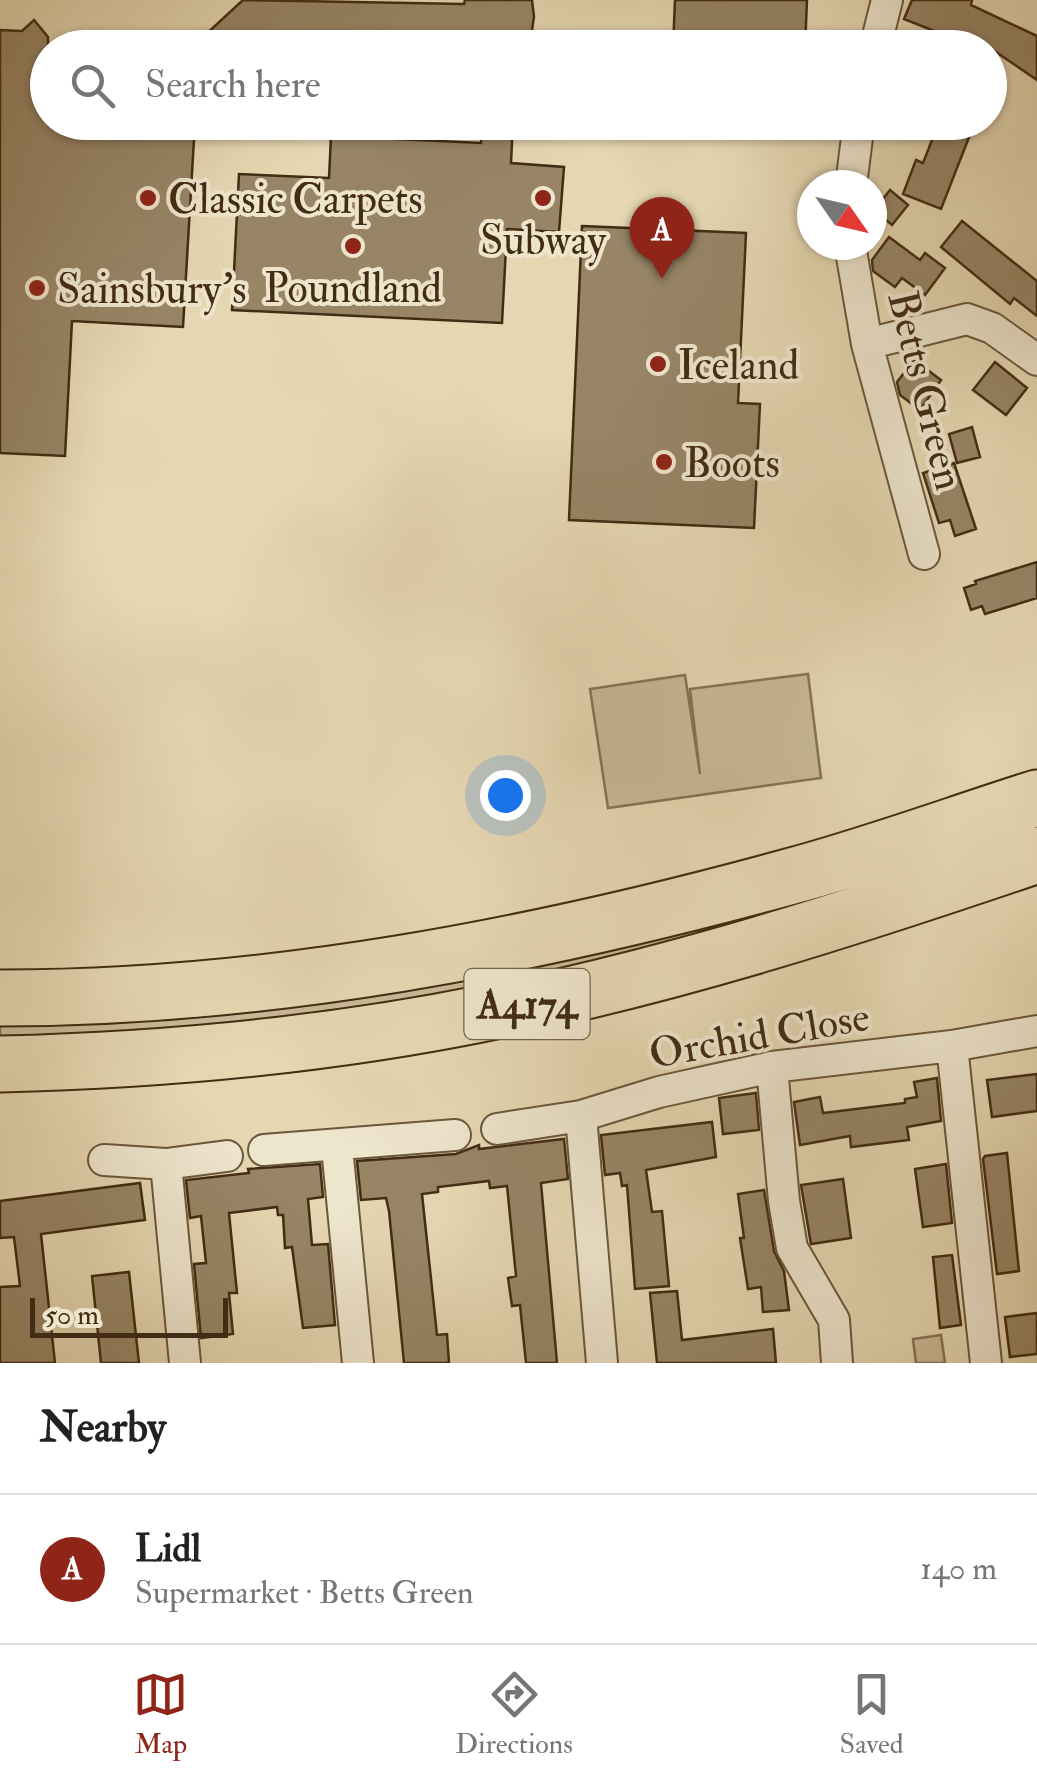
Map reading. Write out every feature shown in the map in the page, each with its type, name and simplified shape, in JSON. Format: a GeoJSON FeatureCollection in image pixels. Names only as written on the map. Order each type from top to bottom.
{"type":"FeatureCollection","features":[{"type":"Feature","properties":{"kind":"highway","name":"A4174"},"geometry":{"type":"LineString","coordinates":[[0,998],[275,984],[537,939],[793,876],[1037,798]]}},
{"type":"Feature","properties":{"kind":"highway","name":"A4174"},"geometry":{"type":"LineString","coordinates":[[0,1064],[296,1045],[490,1012],[624,982],[894,903],[1037,854]]}},
{"type":"Feature","properties":{"kind":"street"},"geometry":{"type":"LineString","coordinates":[[880,30],[887,0]]}},
{"type":"Feature","properties":{"kind":"street"},"geometry":{"type":"LineString","coordinates":[[852,170],[856,140]]}},
{"type":"Feature","properties":{"kind":"street","name":"Betts Green"},"geometry":{"type":"LineString","coordinates":[[853,260],[867,344],[924,554]]}},
{"type":"Feature","properties":{"kind":"street"},"geometry":{"type":"LineString","coordinates":[[867,344],[967,318],[992,328],[1037,360]]}},
{"type":"Feature","properties":{"kind":"street","name":"Orchid Close"},"geometry":{"type":"LineString","coordinates":[[497,1129],[581,1116],[659,1092],[772,1067],[952,1046],[1037,1030]]}},
{"type":"Feature","properties":{"kind":"street"},"geometry":{"type":"LineString","coordinates":[[952,1046],[986,1363]]}},
{"type":"Feature","properties":{"kind":"street"},"geometry":{"type":"LineString","coordinates":[[772,1067],[792,1248],[834,1320],[837,1363]]}},
{"type":"Feature","properties":{"kind":"street"},"geometry":{"type":"LineString","coordinates":[[581,1116],[602,1363]]}},
{"type":"Feature","properties":{"kind":"street"},"geometry":{"type":"LineString","coordinates":[[264,1150],[454,1135]]}},
{"type":"Feature","properties":{"kind":"street"},"geometry":{"type":"LineString","coordinates":[[337,1146],[358,1363]]}},
{"type":"Feature","properties":{"kind":"street"},"geometry":{"type":"LineString","coordinates":[[104,1160],[166,1164],[227,1156]]}},
{"type":"Feature","properties":{"kind":"street"},"geometry":{"type":"LineString","coordinates":[[166,1164],[185,1363]]}},
{"type":"Feature","properties":{"kind":"shaded area"},"geometry":{"type":"Polygon","coordinates":[[[808,674],[821,778],[608,808],[590,689],[685,675],[700,774],[690,689],[808,674]]]}},
{"type":"Feature","properties":{"kind":"shaded area"},"geometry":{"type":"Polygon","coordinates":[[[1037,815],[1037,837],[773,923],[388,1010],[0,1045],[0,1017],[1037,815]]]}},
{"type":"Feature","properties":{"kind":"shaded area"},"geometry":{"type":"Polygon","coordinates":[[[941,1335],[945,1363],[916,1363],[913,1339],[941,1335]]]}},
{"type":"Feature","properties":{"kind":"building"},"geometry":{"type":"Polygon","coordinates":[[[243,0],[464,4],[465,0],[532,0],[534,17],[532,30],[210,30],[243,0]]]}},
{"type":"Feature","properties":{"kind":"building"},"geometry":{"type":"Polygon","coordinates":[[[675,0],[807,0],[806,30],[674,30],[675,0]]]}},
{"type":"Feature","properties":{"kind":"building"},"geometry":{"type":"Polygon","coordinates":[[[912,0],[972,0],[971,5],[1037,36],[1037,80],[1007,60],[1007,30],[932,30],[904,19],[912,0]]]}},
{"type":"Feature","properties":{"kind":"building"},"geometry":{"type":"Polygon","coordinates":[[[34,20],[42,30],[30,30],[30,140],[194,140],[183,327],[72,321],[65,456],[0,453],[0,30],[22,31],[34,20]]]}},
{"type":"Feature","properties":{"kind":"building"},"geometry":{"type":"Polygon","coordinates":[[[331,140],[512,140],[511,163],[564,167],[559,232],[507,229],[502,323],[232,310],[239,174],[329,178],[331,140]]]}},
{"type":"Feature","properties":{"kind":"building"},"geometry":{"type":"Polygon","coordinates":[[[932,140],[968,140],[941,209],[903,194],[916,160],[923,163],[932,140]]]}},
{"type":"Feature","properties":{"kind":"building"},"geometry":{"type":"Polygon","coordinates":[[[890,190],[908,205],[892,225],[887,221],[890,190]]]}},
{"type":"Feature","properties":{"kind":"building"},"geometry":{"type":"Polygon","coordinates":[[[962,221],[1037,281],[1037,316],[1014,298],[1010,304],[941,247],[962,221]]]}},
{"type":"Feature","properties":{"kind":"building"},"geometry":{"type":"Polygon","coordinates":[[[582,226],[746,233],[738,403],[760,404],[754,528],[569,520],[582,226]]]}},
{"type":"Feature","properties":{"kind":"building"},"geometry":{"type":"Polygon","coordinates":[[[889,237],[920,260],[925,253],[945,268],[925,295],[902,278],[895,287],[873,271],[872,260],[887,260],[889,237]]]}},
{"type":"Feature","properties":{"kind":"building"},"geometry":{"type":"Polygon","coordinates":[[[914,360],[941,380],[920,410],[900,395],[897,382],[914,360]]]}},
{"type":"Feature","properties":{"kind":"building"},"geometry":{"type":"Polygon","coordinates":[[[995,362],[1027,388],[1006,415],[973,390],[995,362]]]}},
{"type":"Feature","properties":{"kind":"building"},"geometry":{"type":"Polygon","coordinates":[[[972,427],[980,457],[957,463],[949,434],[972,427]]]}},
{"type":"Feature","properties":{"kind":"building"},"geometry":{"type":"Polygon","coordinates":[[[954,463],[976,529],[955,536],[950,520],[939,523],[923,473],[954,463]]]}},
{"type":"Feature","properties":{"kind":"building"},"geometry":{"type":"Polygon","coordinates":[[[1037,562],[1037,598],[985,614],[982,606],[971,610],[964,588],[1037,562]]]}},
{"type":"Feature","properties":{"kind":"building"},"geometry":{"type":"Polygon","coordinates":[[[1037,1074],[1037,1111],[992,1117],[987,1080],[1037,1074]]]}},
{"type":"Feature","properties":{"kind":"building"},"geometry":{"type":"Polygon","coordinates":[[[937,1078],[941,1121],[907,1127],[909,1140],[851,1147],[850,1136],[800,1145],[794,1102],[820,1097],[823,1113],[905,1103],[905,1099],[917,1097],[914,1082],[937,1078]]]}},
{"type":"Feature","properties":{"kind":"building"},"geometry":{"type":"Polygon","coordinates":[[[756,1093],[759,1130],[723,1134],[719,1098],[756,1093]]]}},
{"type":"Feature","properties":{"kind":"building"},"geometry":{"type":"Polygon","coordinates":[[[712,1122],[716,1157],[646,1170],[652,1212],[662,1211],[669,1286],[635,1289],[627,1185],[622,1186],[620,1173],[605,1175],[601,1135],[712,1122]]]}},
{"type":"Feature","properties":{"kind":"building"},"geometry":{"type":"Polygon","coordinates":[[[564,1139],[568,1179],[541,1183],[557,1363],[526,1363],[520,1305],[512,1306],[508,1278],[516,1276],[507,1186],[490,1188],[489,1181],[438,1187],[438,1192],[422,1194],[437,1335],[447,1334],[449,1363],[404,1363],[386,1198],[361,1200],[357,1161],[456,1154],[479,1145],[479,1149],[564,1139]]]}},
{"type":"Feature","properties":{"kind":"building"},"geometry":{"type":"Polygon","coordinates":[[[1007,1153],[1019,1271],[997,1274],[983,1159],[1007,1153]]]}},
{"type":"Feature","properties":{"kind":"building"},"geometry":{"type":"Polygon","coordinates":[[[320,1164],[323,1197],[308,1199],[312,1245],[328,1244],[335,1325],[303,1328],[292,1247],[285,1248],[283,1215],[278,1215],[277,1207],[229,1213],[237,1293],[229,1293],[233,1334],[201,1338],[194,1264],[206,1263],[201,1216],[190,1218],[186,1180],[249,1173],[248,1169],[320,1164]]]}},
{"type":"Feature","properties":{"kind":"building"},"geometry":{"type":"Polygon","coordinates":[[[946,1164],[952,1223],[923,1227],[915,1169],[946,1164]]]}},
{"type":"Feature","properties":{"kind":"building"},"geometry":{"type":"Polygon","coordinates":[[[843,1179],[851,1238],[811,1244],[801,1185],[843,1179]]]}},
{"type":"Feature","properties":{"kind":"building"},"geometry":{"type":"Polygon","coordinates":[[[140,1183],[145,1220],[41,1234],[55,1363],[0,1363],[0,1287],[20,1286],[14,1237],[0,1238],[0,1201],[140,1183]]]}},
{"type":"Feature","properties":{"kind":"building"},"geometry":{"type":"Polygon","coordinates":[[[764,1190],[774,1251],[784,1271],[789,1310],[763,1312],[761,1287],[748,1289],[738,1194],[764,1190]]]}},
{"type":"Feature","properties":{"kind":"building"},"geometry":{"type":"Polygon","coordinates":[[[952,1255],[961,1325],[940,1328],[933,1257],[952,1255]]]}},
{"type":"Feature","properties":{"kind":"building"},"geometry":{"type":"Polygon","coordinates":[[[129,1272],[139,1363],[101,1363],[92,1276],[129,1272]]]}},
{"type":"Feature","properties":{"kind":"building"},"geometry":{"type":"Polygon","coordinates":[[[677,1291],[682,1340],[773,1329],[776,1363],[657,1363],[650,1293],[677,1291]]]}},
{"type":"Feature","properties":{"kind":"building"},"geometry":{"type":"Polygon","coordinates":[[[1037,1313],[1037,1354],[1010,1357],[1005,1317],[1037,1313]]]}},
{"type":"Feature","properties":{"kind":"place","name":"Classic Carpets"},"geometry":{"type":"Point","coordinates":[148,198]}},
{"type":"Feature","properties":{"kind":"place","name":"Subway"},"geometry":{"type":"Point","coordinates":[543,198]}},
{"type":"Feature","properties":{"kind":"place","name":"Poundland"},"geometry":{"type":"Point","coordinates":[353,246]}},
{"type":"Feature","properties":{"kind":"place","name":"Lidl"},"geometry":{"type":"Point","coordinates":[662,279]}},
{"type":"Feature","properties":{"kind":"place","name":"Sainsbury's"},"geometry":{"type":"Point","coordinates":[37,288]}},
{"type":"Feature","properties":{"kind":"place","name":"Iceland"},"geometry":{"type":"Point","coordinates":[658,364]}},
{"type":"Feature","properties":{"kind":"place","name":"Boots"},"geometry":{"type":"Point","coordinates":[664,462]}}]}
